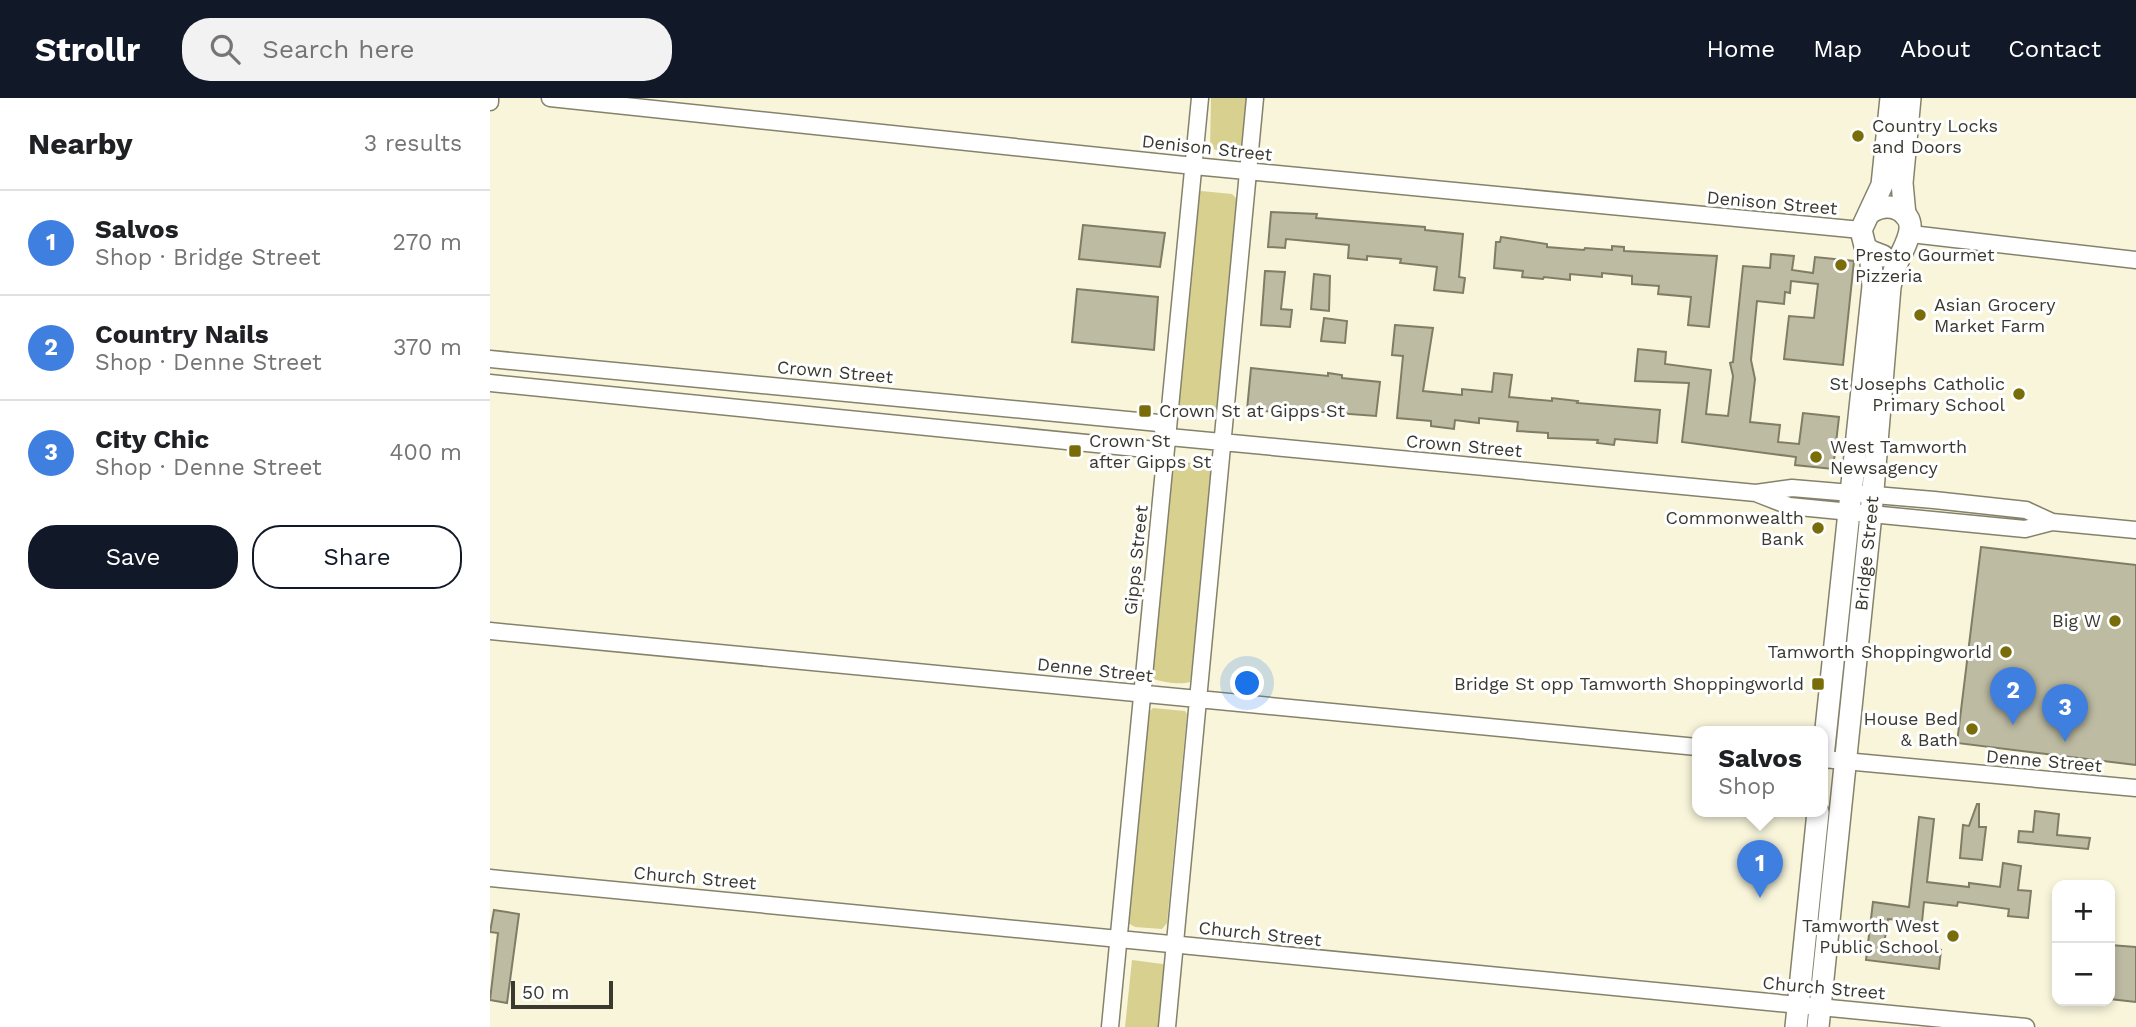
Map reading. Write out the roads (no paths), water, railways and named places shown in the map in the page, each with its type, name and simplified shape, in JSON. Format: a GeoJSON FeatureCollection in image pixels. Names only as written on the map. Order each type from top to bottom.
{"type":"FeatureCollection","features":[{"type":"Feature","properties":{"kind":"main road"},"geometry":{"type":"LineString","coordinates":[[1866,221],[1877,208],[1890,206],[1907,232],[1886,257],[1870,251],[1862,238],[1866,221],[1882,185],[1891,98]]}},
{"type":"Feature","properties":{"kind":"main road","name":"Bridge Street"},"geometry":{"type":"LineString","coordinates":[[1828,726],[1890,287],[1907,232],[1902,183],[1910,98]]}},
{"type":"Feature","properties":{"kind":"main road","name":"Bridge Street"},"geometry":{"type":"LineString","coordinates":[[1819,1017],[1845,761],[1873,286],[1870,251]]}},
{"type":"Feature","properties":{"kind":"main road"},"geometry":{"type":"LineString","coordinates":[[1796,1027],[1817,817]]}},
{"type":"Feature","properties":{"kind":"street","name":"Denison Street"},"geometry":{"type":"LineString","coordinates":[[550,98],[1194,166],[1866,221]]}},
{"type":"Feature","properties":{"kind":"street","name":"Gipps Street"},"geometry":{"type":"LineString","coordinates":[[1110,1027],[1200,98]]}},
{"type":"Feature","properties":{"kind":"street"},"geometry":{"type":"LineString","coordinates":[[1167,1027],[1255,98]]}},
{"type":"Feature","properties":{"kind":"street"},"geometry":{"type":"LineString","coordinates":[[1907,232],[2136,260]]}},
{"type":"Feature","properties":{"kind":"street","name":"Crown Street"},"geometry":{"type":"LineString","coordinates":[[490,359],[1159,422],[1169,437],[1222,443],[1756,493],[1792,488],[1861,503],[2026,510],[2052,522],[2136,530]]}},
{"type":"Feature","properties":{"kind":"street","name":"Crown Street"},"geometry":{"type":"LineString","coordinates":[[490,383],[1156,450],[1169,437]]}},
{"type":"Feature","properties":{"kind":"street","name":"Denne Street"},"geometry":{"type":"LineString","coordinates":[[490,631],[1692,747]]}},
{"type":"Feature","properties":{"kind":"street","name":"Denne Street"},"geometry":{"type":"LineString","coordinates":[[1828,759],[2136,788]]}},
{"type":"Feature","properties":{"kind":"street","name":"Church Street"},"geometry":{"type":"LineString","coordinates":[[490,878],[1798,1006],[1819,1017],[2026,1027]]}},
{"type":"Feature","properties":{"kind":"place","name":"Country Locks and Doors"},"geometry":{"type":"Point","coordinates":[1858,136]}},
{"type":"Feature","properties":{"kind":"place","name":"Presto Gourmet Pizzeria"},"geometry":{"type":"Point","coordinates":[1841,265]}},
{"type":"Feature","properties":{"kind":"place","name":"Asian Grocery Market Farm"},"geometry":{"type":"Point","coordinates":[1920,315]}},
{"type":"Feature","properties":{"kind":"place","name":"St Josephs Catholic Primary School"},"geometry":{"type":"Point","coordinates":[2019,394]}},
{"type":"Feature","properties":{"kind":"place","name":"Crown St at Gipps St"},"geometry":{"type":"Point","coordinates":[1145,411]}},
{"type":"Feature","properties":{"kind":"place","name":"Crown St after Gipps St"},"geometry":{"type":"Point","coordinates":[1075,451]}},
{"type":"Feature","properties":{"kind":"place","name":"West Tamworth Newsagency"},"geometry":{"type":"Point","coordinates":[1816,457]}},
{"type":"Feature","properties":{"kind":"place","name":"Commonwealth Bank"},"geometry":{"type":"Point","coordinates":[1818,528]}},
{"type":"Feature","properties":{"kind":"place","name":"Big W"},"geometry":{"type":"Point","coordinates":[2115,621]}},
{"type":"Feature","properties":{"kind":"place","name":"Tamworth Shoppingworld"},"geometry":{"type":"Point","coordinates":[2006,652]}},
{"type":"Feature","properties":{"kind":"place","name":"Bridge St opp Tamworth Shoppingworld"},"geometry":{"type":"Point","coordinates":[1818,684]}},
{"type":"Feature","properties":{"kind":"place","name":"Country Nails"},"geometry":{"type":"Point","coordinates":[2013,725]}},
{"type":"Feature","properties":{"kind":"place","name":"House Bed & Bath"},"geometry":{"type":"Point","coordinates":[1972,729]}},
{"type":"Feature","properties":{"kind":"place","name":"City Chic"},"geometry":{"type":"Point","coordinates":[2065,742]}},
{"type":"Feature","properties":{"kind":"place","name":"Salvos"},"geometry":{"type":"Point","coordinates":[1760,898]}},
{"type":"Feature","properties":{"kind":"place","name":"Tamworth West Public School"},"geometry":{"type":"Point","coordinates":[1953,936]}}]}
